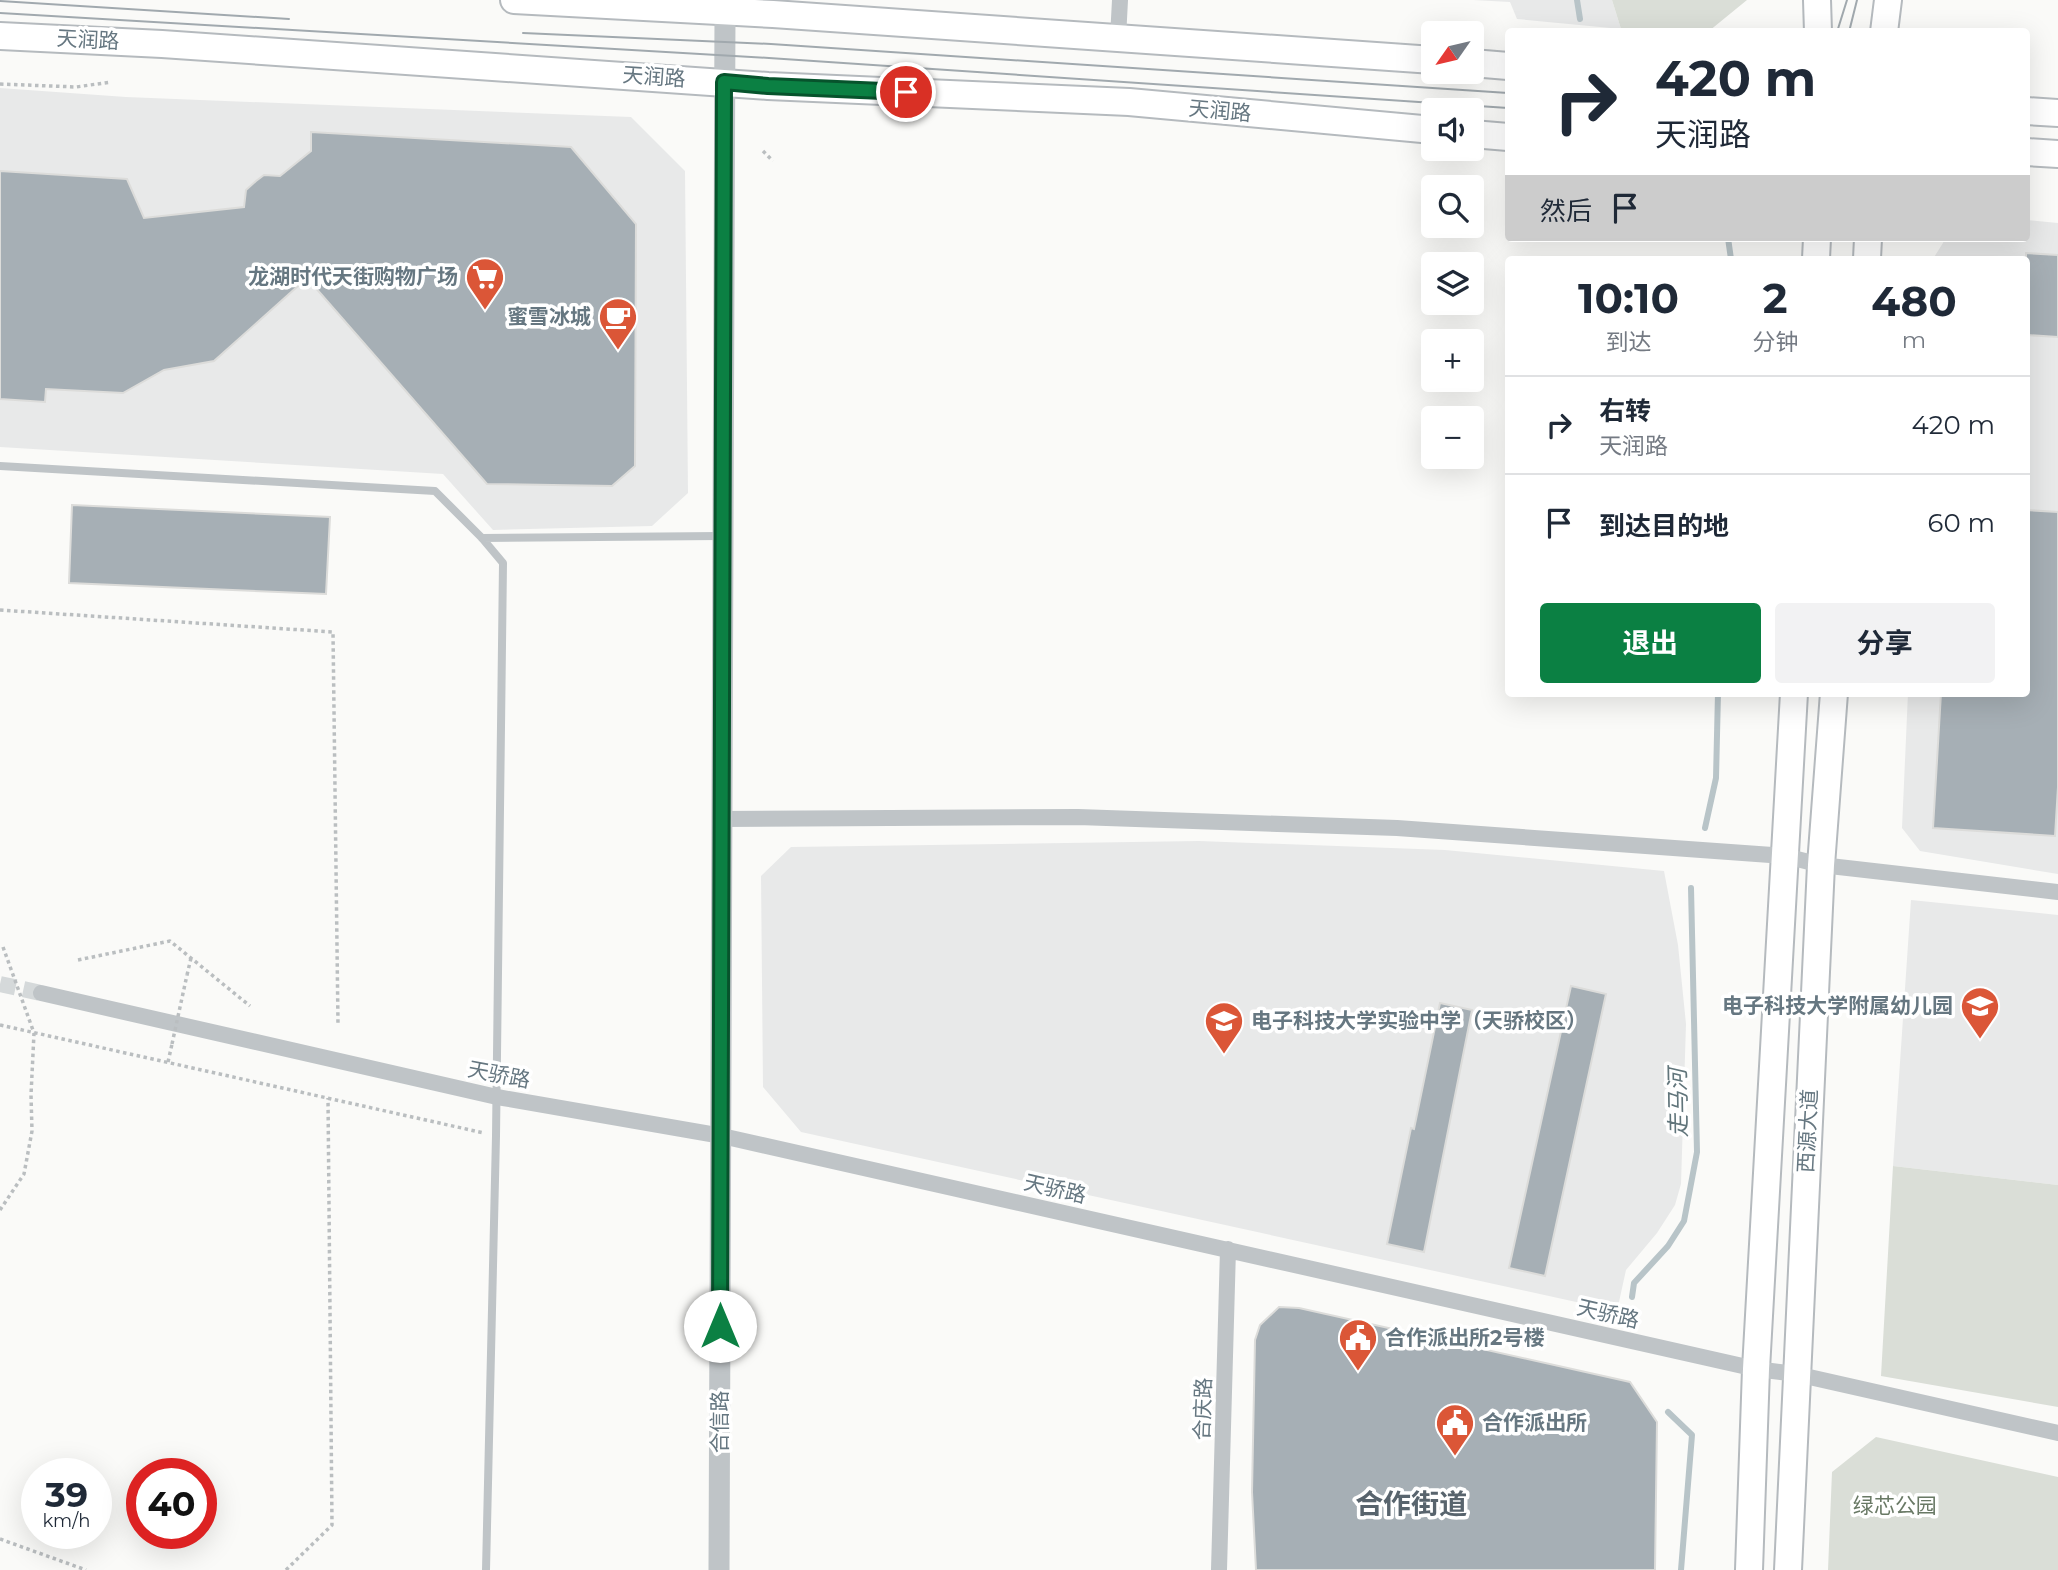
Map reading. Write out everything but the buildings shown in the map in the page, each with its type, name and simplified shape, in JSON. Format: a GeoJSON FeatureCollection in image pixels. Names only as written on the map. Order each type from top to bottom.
{"type":"FeatureCollection","features":[{"type":"Feature","properties":{"kind":"main road"},"geometry":{"type":"LineString","coordinates":[[514,0],[787,15],[1421,59]]}},
{"type":"Feature","properties":{"kind":"main road"},"geometry":{"type":"LineString","coordinates":[[1817,0],[1818,28]]}},
{"type":"Feature","properties":{"kind":"main road"},"geometry":{"type":"LineString","coordinates":[[1884,28],[1888,0]]}},
{"type":"Feature","properties":{"kind":"main road","name":"天润路"},"geometry":{"type":"LineString","coordinates":[[0,36],[162,44],[768,86],[1129,102],[1421,129]]}},
{"type":"Feature","properties":{"kind":"main road"},"geometry":{"type":"LineString","coordinates":[[1484,64],[1505,66]]}},
{"type":"Feature","properties":{"kind":"main road"},"geometry":{"type":"LineString","coordinates":[[2030,111],[2058,113]]}},
{"type":"Feature","properties":{"kind":"main road"},"geometry":{"type":"LineString","coordinates":[[1484,135],[1505,137]]}},
{"type":"Feature","properties":{"kind":"main road"},"geometry":{"type":"LineString","coordinates":[[2030,152],[2058,154]]}},
{"type":"Feature","properties":{"kind":"main road","name":"西源大道"},"geometry":{"type":"LineString","coordinates":[[1749,1570],[1756,1369],[1794,697]]}},
{"type":"Feature","properties":{"kind":"main road","name":"西源大道"},"geometry":{"type":"LineString","coordinates":[[1788,1570],[1821,865],[1834,697]]}},
{"type":"Feature","properties":{"kind":"street"},"geometry":{"type":"LineString","coordinates":[[1118,38],[1120,0]]}},
{"type":"Feature","properties":{"kind":"street","name":"合信路"},"geometry":{"type":"LineString","coordinates":[[719,1570],[725,13]]}},
{"type":"Feature","properties":{"kind":"street"},"geometry":{"type":"LineString","coordinates":[[723,819],[1078,817],[1397,828],[1785,856],[1821,865],[2058,892]]}},
{"type":"Feature","properties":{"kind":"street","name":"天骄路"},"geometry":{"type":"LineString","coordinates":[[41,993],[497,1097],[722,1136],[1756,1369],[1796,1374],[2058,1433]]}},
{"type":"Feature","properties":{"kind":"street","name":"合庆路"},"geometry":{"type":"LineString","coordinates":[[1219,1570],[1228,1249]]}},
{"type":"Feature","properties":{"kind":"lane"},"geometry":{"type":"LineString","coordinates":[[0,466],[435,491],[482,538],[503,564],[497,1097],[486,1570]]}},
{"type":"Feature","properties":{"kind":"lane"},"geometry":{"type":"LineString","coordinates":[[482,538],[723,536]]}},
{"type":"Feature","properties":{"kind":"path"},"geometry":{"type":"LineString","coordinates":[[0,83],[76,87],[111,82]]}},
{"type":"Feature","properties":{"kind":"path"},"geometry":{"type":"LineString","coordinates":[[763,151],[773,160]]}},
{"type":"Feature","properties":{"kind":"path"},"geometry":{"type":"LineString","coordinates":[[0,610],[333,632],[338,1024]]}},
{"type":"Feature","properties":{"kind":"path"},"geometry":{"type":"LineString","coordinates":[[78,960],[170,941],[250,1006]]}},
{"type":"Feature","properties":{"kind":"path"},"geometry":{"type":"LineString","coordinates":[[0,1209],[24,1174],[32,1131],[34,1032],[3,947]]}},
{"type":"Feature","properties":{"kind":"path"},"geometry":{"type":"LineString","coordinates":[[168,1062],[191,958]]}},
{"type":"Feature","properties":{"kind":"path"},"geometry":{"type":"LineString","coordinates":[[0,1025],[496,1136]]}},
{"type":"Feature","properties":{"kind":"path"},"geometry":{"type":"LineString","coordinates":[[286,1570],[332,1525],[328,1098]]}},
{"type":"Feature","properties":{"kind":"path"},"geometry":{"type":"LineString","coordinates":[[0,1539],[86,1570]]}},
{"type":"Feature","properties":{"kind":"shaded area"},"geometry":{"type":"Polygon","coordinates":[[[1473,0],[1612,0],[1621,28],[1517,19],[1510,2],[1473,0]]]}},
{"type":"Feature","properties":{"kind":"shaded area"},"geometry":{"type":"Polygon","coordinates":[[[0,88],[126,97],[631,117],[685,171],[688,493],[652,526],[493,530],[443,474],[0,447],[0,88]]]}},
{"type":"Feature","properties":{"kind":"shaded area"},"geometry":{"type":"Polygon","coordinates":[[[2030,220],[2058,223],[2058,874],[1920,851],[1902,828],[1908,697],[2030,697],[2030,256],[1935,256],[1944,242],[2030,242],[2030,220]]]}},
{"type":"Feature","properties":{"kind":"shaded area","name":"电子科技大学实验中学（天骄校区）"},"geometry":{"type":"Polygon","coordinates":[[[1199,841],[1445,850],[1664,871],[1678,945],[1686,1024],[1681,1184],[1675,1205],[1657,1233],[1626,1270],[1617,1311],[801,1132],[763,1087],[761,876],[791,847],[1199,841]]]}},
{"type":"Feature","properties":{"kind":"shaded area","name":"电子科技大学附属幼儿园"},"geometry":{"type":"Polygon","coordinates":[[[1911,900],[2058,915],[2058,1185],[1893,1166],[1911,900]]]}},
{"type":"Feature","properties":{"kind":"green space"},"geometry":{"type":"Polygon","coordinates":[[[1612,0],[1747,0],[1713,28],[1621,28],[1612,0]]]}},
{"type":"Feature","properties":{"kind":"green space"},"geometry":{"type":"Polygon","coordinates":[[[1893,1166],[2058,1185],[2058,1407],[1881,1376],[1893,1166]]]}},
{"type":"Feature","properties":{"kind":"green space","name":"绿芯公园"},"geometry":{"type":"Polygon","coordinates":[[[1876,1437],[2058,1477],[2058,1570],[1828,1570],[1832,1472],[1876,1437]]]}},
{"type":"Feature","properties":{"kind":"waterway","name":"走马河"},"geometry":{"type":"LineString","coordinates":[[1577,0],[1580,19]]}},
{"type":"Feature","properties":{"kind":"waterway","name":"走马河"},"geometry":{"type":"LineString","coordinates":[[1729,242],[1731,256]]}},
{"type":"Feature","properties":{"kind":"waterway","name":"走马河"},"geometry":{"type":"LineString","coordinates":[[1705,828],[1716,778],[1718,697]]}},
{"type":"Feature","properties":{"kind":"waterway","name":"走马河"},"geometry":{"type":"LineString","coordinates":[[1632,1297],[1634,1283],[1668,1246],[1684,1221],[1697,1152],[1691,888]]}},
{"type":"Feature","properties":{"kind":"waterway","name":"走马河"},"geometry":{"type":"LineString","coordinates":[[1668,1412],[1692,1435],[1681,1570]]}},
{"type":"Feature","properties":{"kind":"tunnel"},"geometry":{"type":"LineString","coordinates":[[0,984],[41,993]]}},
{"type":"Feature","properties":{"kind":"tram line"},"geometry":{"type":"LineString","coordinates":[[1838,28],[1847,0]]}},
{"type":"Feature","properties":{"kind":"tram line"},"geometry":{"type":"LineString","coordinates":[[1850,28],[1857,0]]}},
{"type":"Feature","properties":{"kind":"tram line"},"geometry":{"type":"LineString","coordinates":[[0,1],[289,19]]}},
{"type":"Feature","properties":{"kind":"tram line"},"geometry":{"type":"LineString","coordinates":[[0,13],[769,58],[1505,108]]}},
{"type":"Feature","properties":{"kind":"tram line"},"geometry":{"type":"LineString","coordinates":[[523,33],[771,44],[1505,93]]}},
{"type":"Feature","properties":{"kind":"place","name":"龙湖时代天街购物广场"},"geometry":{"type":"Point","coordinates":[485,311]}},
{"type":"Feature","properties":{"kind":"place","name":"蜜雪冰城"},"geometry":{"type":"Point","coordinates":[618,351]}},
{"type":"Feature","properties":{"kind":"place","name":"电子科技大学附属幼儿园"},"geometry":{"type":"Point","coordinates":[1980,1040]}},
{"type":"Feature","properties":{"kind":"place","name":"电子科技大学实验中学（天骄校区）"},"geometry":{"type":"Point","coordinates":[1224,1055]}},
{"type":"Feature","properties":{"kind":"place","name":"合作派出所2号楼"},"geometry":{"type":"Point","coordinates":[1358,1372]}},
{"type":"Feature","properties":{"kind":"place","name":"合作派出所"},"geometry":{"type":"Point","coordinates":[1455,1457]}},
{"type":"Feature","properties":{"kind":"district","name":"合作街道"},"geometry":{"type":"Point","coordinates":[1411,1504]}},
{"type":"Feature","properties":{"kind":"route"},"geometry":{"type":"LineString","coordinates":[[720,1326],[724,82],[906,92]]}}]}
